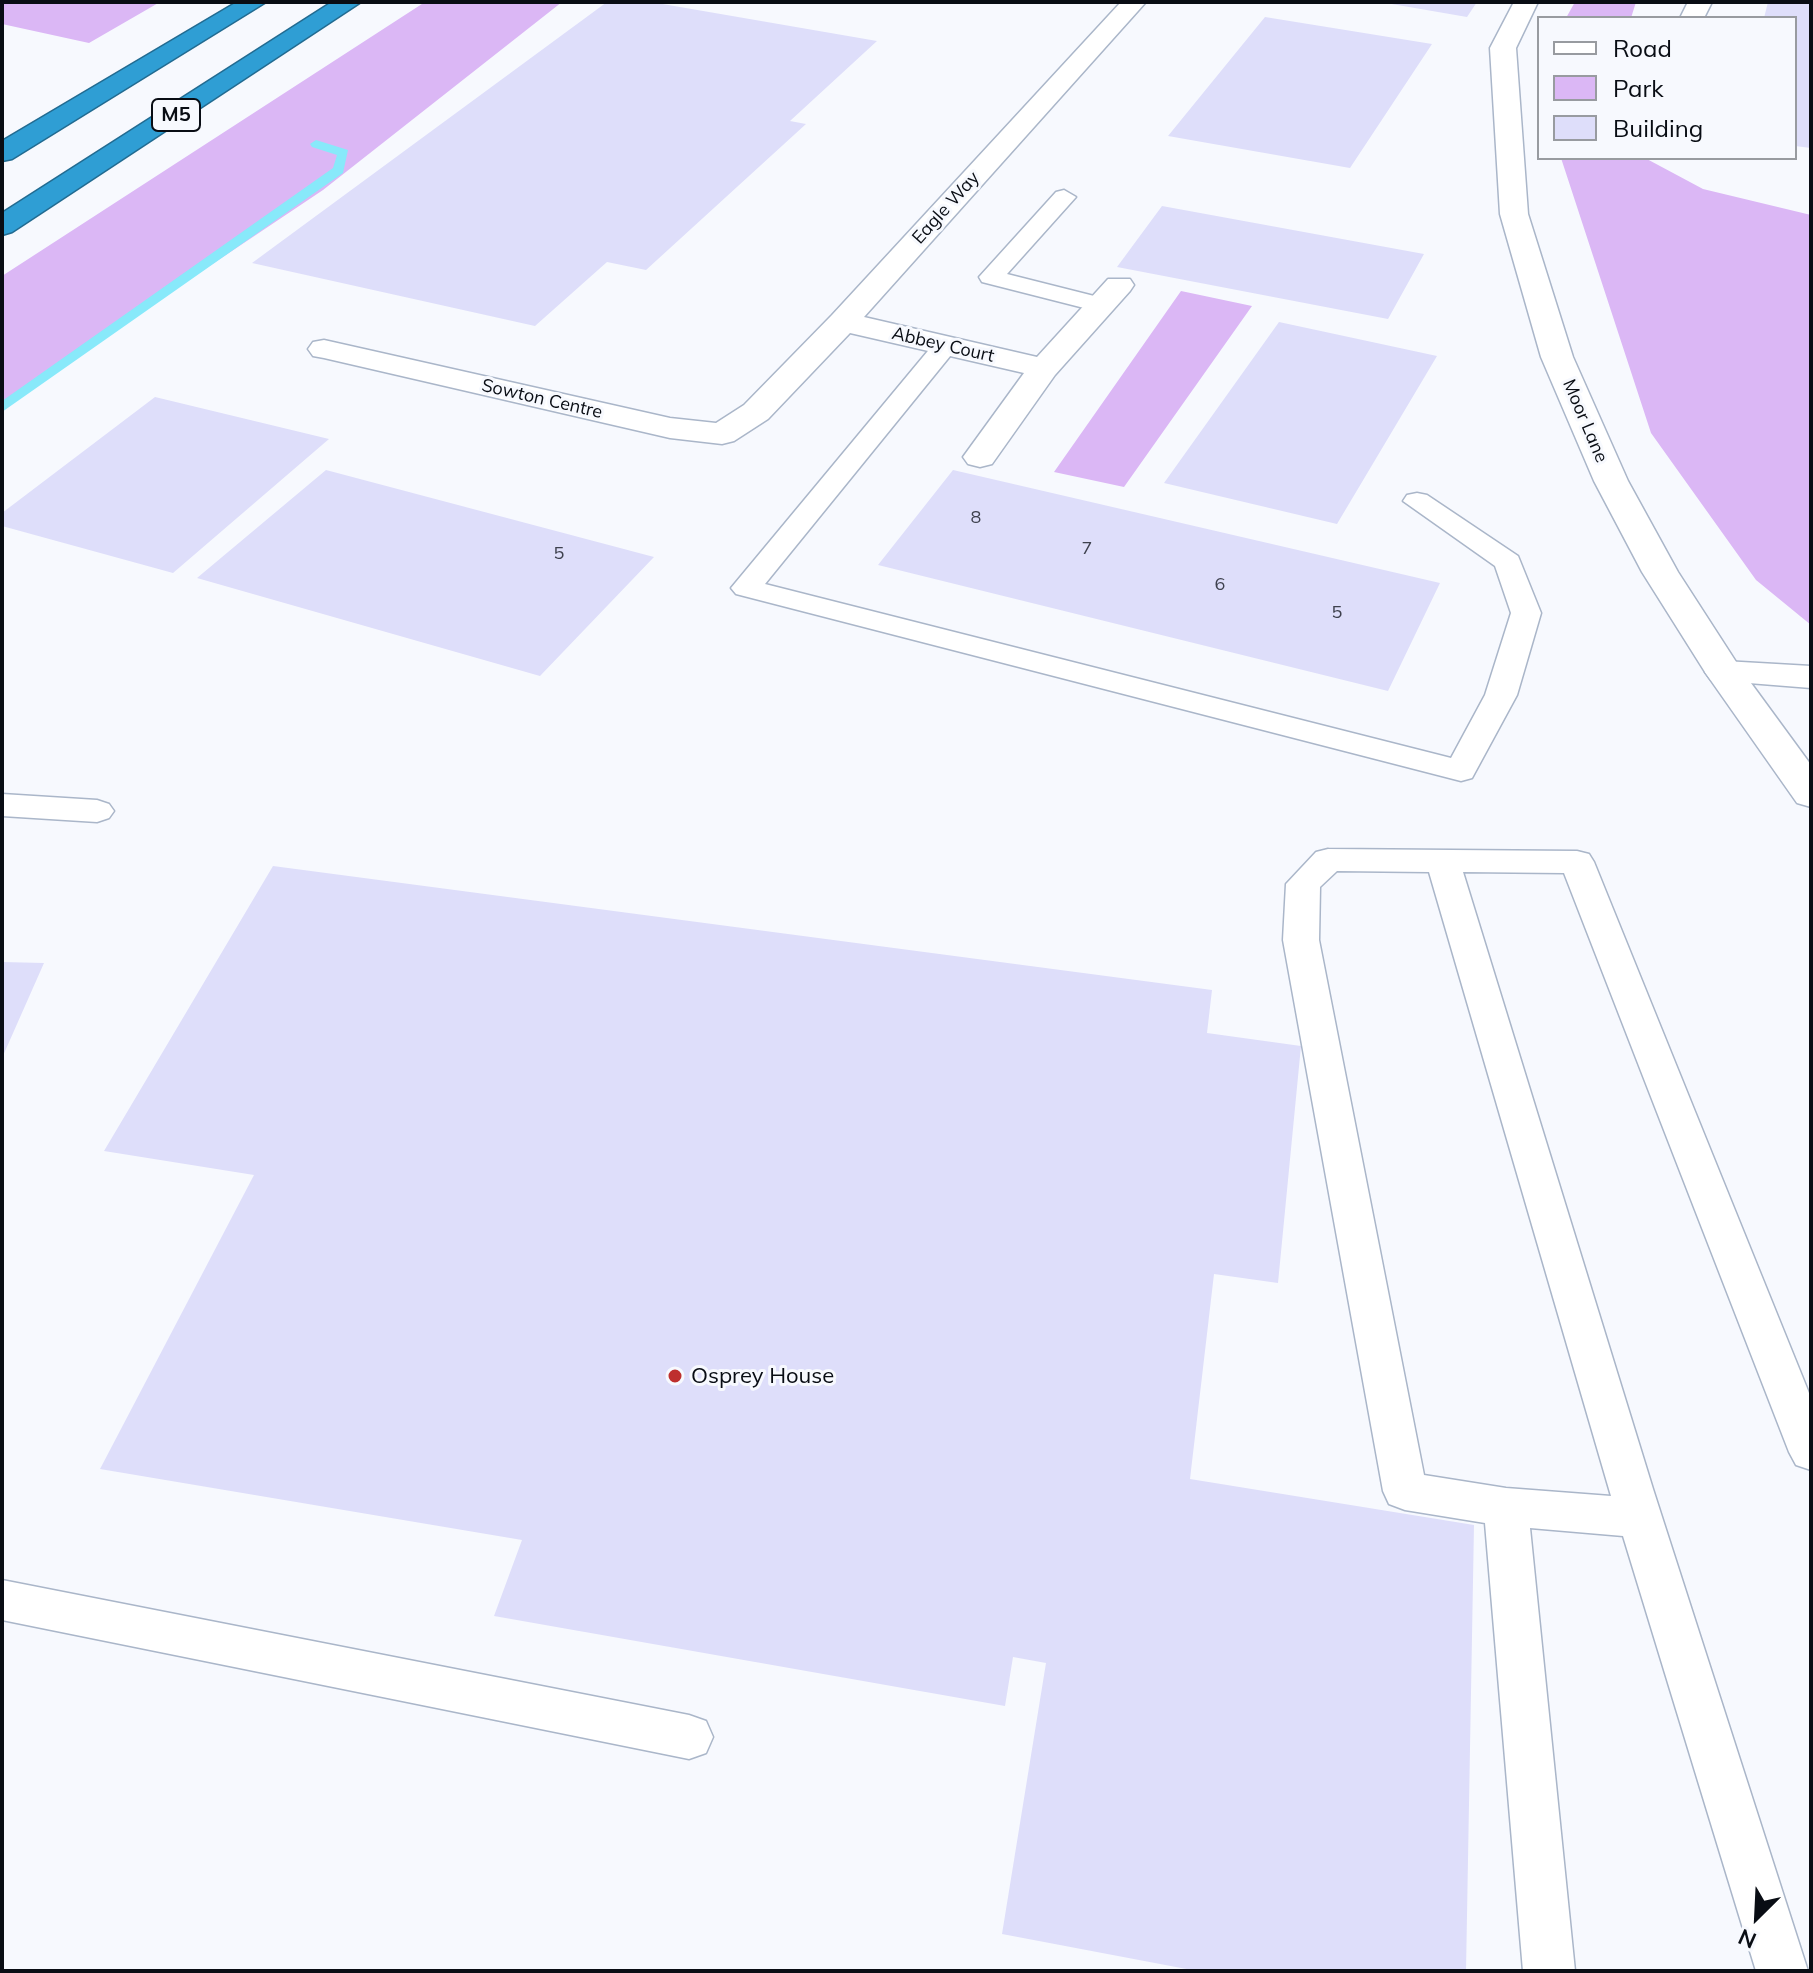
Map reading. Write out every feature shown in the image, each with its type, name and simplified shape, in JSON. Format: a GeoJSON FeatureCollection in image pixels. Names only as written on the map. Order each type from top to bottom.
{"type":"FeatureCollection","features":[{"type":"Feature","properties":{"kind":"highway","name":"M5"},"geometry":{"type":"LineString","coordinates":[[2,153],[254,2]]}},
{"type":"Feature","properties":{"kind":"highway","name":"M5"},"geometry":{"type":"LineString","coordinates":[[2,226],[349,2]]}},
{"type":"Feature","properties":{"kind":"street","name":"Eagle Way"},"geometry":{"type":"LineString","coordinates":[[756,412],[843,322],[1134,2]]}},
{"type":"Feature","properties":{"kind":"street","name":"Moor Lane"},"geometry":{"type":"LineString","coordinates":[[1526,2],[1503,48],[1514,214],[1557,357],[1611,481],[1660,572],[1724,672],[1811,794]]}},
{"type":"Feature","properties":{"kind":"street"},"geometry":{"type":"LineString","coordinates":[[980,457],[1044,368],[1110,295]]}},
{"type":"Feature","properties":{"kind":"street","name":"Abbey Court"},"geometry":{"type":"LineString","coordinates":[[843,322],[1044,368]]}},
{"type":"Feature","properties":{"kind":"street","name":"Sowton Centre"},"geometry":{"type":"LineString","coordinates":[[324,349],[670,428],[722,434],[756,412]]}},
{"type":"Feature","properties":{"kind":"street"},"geometry":{"type":"LineString","coordinates":[[1724,672],[1811,677]]}},
{"type":"Feature","properties":{"kind":"lane"},"geometry":{"type":"LineString","coordinates":[[1064,197],[991,277],[1110,295]]}},
{"type":"Feature","properties":{"kind":"lane"},"geometry":{"type":"LineString","coordinates":[[946,345],[746,588],[1461,771],[1501,695],[1526,613],[1508,562],[1417,501]]}},
{"type":"Feature","properties":{"kind":"lane"},"geometry":{"type":"LineString","coordinates":[[2,805],[97,811]]}},
{"type":"Feature","properties":{"kind":"lane"},"geometry":{"type":"LineString","coordinates":[[1640,1518],[1506,1507],[1405,1491],[1301,940],[1303,884],[1328,860],[1577,862],[1811,1452]]}},
{"type":"Feature","properties":{"kind":"lane"},"geometry":{"type":"LineString","coordinates":[[1442,860],[1640,1518],[1782,1971]]}},
{"type":"Feature","properties":{"kind":"lane"},"geometry":{"type":"LineString","coordinates":[[1506,1507],[1549,1971]]}},
{"type":"Feature","properties":{"kind":"lane"},"geometry":{"type":"LineString","coordinates":[[2,1600],[689,1737]]}},
{"type":"Feature","properties":{"kind":"green space"},"geometry":{"type":"Polygon","coordinates":[[[2,2],[160,2],[89,43],[2,24],[2,2]]]}},
{"type":"Feature","properties":{"kind":"green space"},"geometry":{"type":"Polygon","coordinates":[[[425,2],[562,2],[323,190],[2,405],[2,276],[425,2]]]}},
{"type":"Feature","properties":{"kind":"green space"},"geometry":{"type":"Polygon","coordinates":[[[1575,2],[1636,2],[1632,16],[1567,16],[1575,2]]]}},
{"type":"Feature","properties":{"kind":"green space"},"geometry":{"type":"Polygon","coordinates":[[[1562,160],[1649,160],[1703,189],[1811,215],[1811,625],[1756,580],[1651,433],[1562,160]]]}},
{"type":"Feature","properties":{"kind":"green space"},"geometry":{"type":"Polygon","coordinates":[[[1181,291],[1252,306],[1124,487],[1054,472],[1181,291]]]}},
{"type":"Feature","properties":{"kind":"building"},"geometry":{"type":"Polygon","coordinates":[[[607,2],[651,2],[877,41],[790,121],[806,124],[646,270],[607,262],[535,326],[252,263],[607,2]]]}},
{"type":"Feature","properties":{"kind":"building"},"geometry":{"type":"Polygon","coordinates":[[[1380,2],[1477,2],[1467,17],[1380,2]]]}},
{"type":"Feature","properties":{"kind":"building"},"geometry":{"type":"Polygon","coordinates":[[[1768,2],[1811,2],[1811,148],[1797,146],[1797,16],[1764,16],[1768,2]]]}},
{"type":"Feature","properties":{"kind":"building"},"geometry":{"type":"Polygon","coordinates":[[[1265,17],[1432,44],[1350,168],[1168,136],[1265,17]]]}},
{"type":"Feature","properties":{"kind":"building"},"geometry":{"type":"Polygon","coordinates":[[[1162,206],[1424,254],[1388,319],[1117,267],[1162,206]]]}},
{"type":"Feature","properties":{"kind":"building"},"geometry":{"type":"Polygon","coordinates":[[[1279,322],[1437,356],[1337,524],[1164,483],[1279,322]]]}},
{"type":"Feature","properties":{"kind":"building"},"geometry":{"type":"Polygon","coordinates":[[[155,397],[329,439],[173,573],[2,526],[2,513],[155,397]]]}},
{"type":"Feature","properties":{"kind":"building"},"geometry":{"type":"Polygon","coordinates":[[[326,470],[654,557],[540,676],[197,578],[326,470]]]}},
{"type":"Feature","properties":{"kind":"building"},"geometry":{"type":"Polygon","coordinates":[[[953,470],[1440,583],[1388,691],[878,565],[953,470]]]}},
{"type":"Feature","properties":{"kind":"building","name":"Osprey House"},"geometry":{"type":"Polygon","coordinates":[[[273,866],[1212,990],[1207,1033],[1301,1046],[1278,1283],[1214,1274],[1190,1479],[1474,1525],[1466,1971],[1197,1971],[1002,1934],[1046,1663],[1013,1657],[1005,1706],[494,1616],[522,1540],[100,1469],[254,1175],[104,1151],[273,866]]]}},
{"type":"Feature","properties":{"kind":"building"},"geometry":{"type":"Polygon","coordinates":[[[2,962],[44,963],[2,1058],[2,962]]]}},
{"type":"Feature","properties":{"kind":"waterway"},"geometry":{"type":"LineString","coordinates":[[2,408],[339,170],[344,153],[316,144]]}},
{"type":"Feature","properties":{"kind":"place","name":"Osprey House"},"geometry":{"type":"Point","coordinates":[675,1376]}}]}
